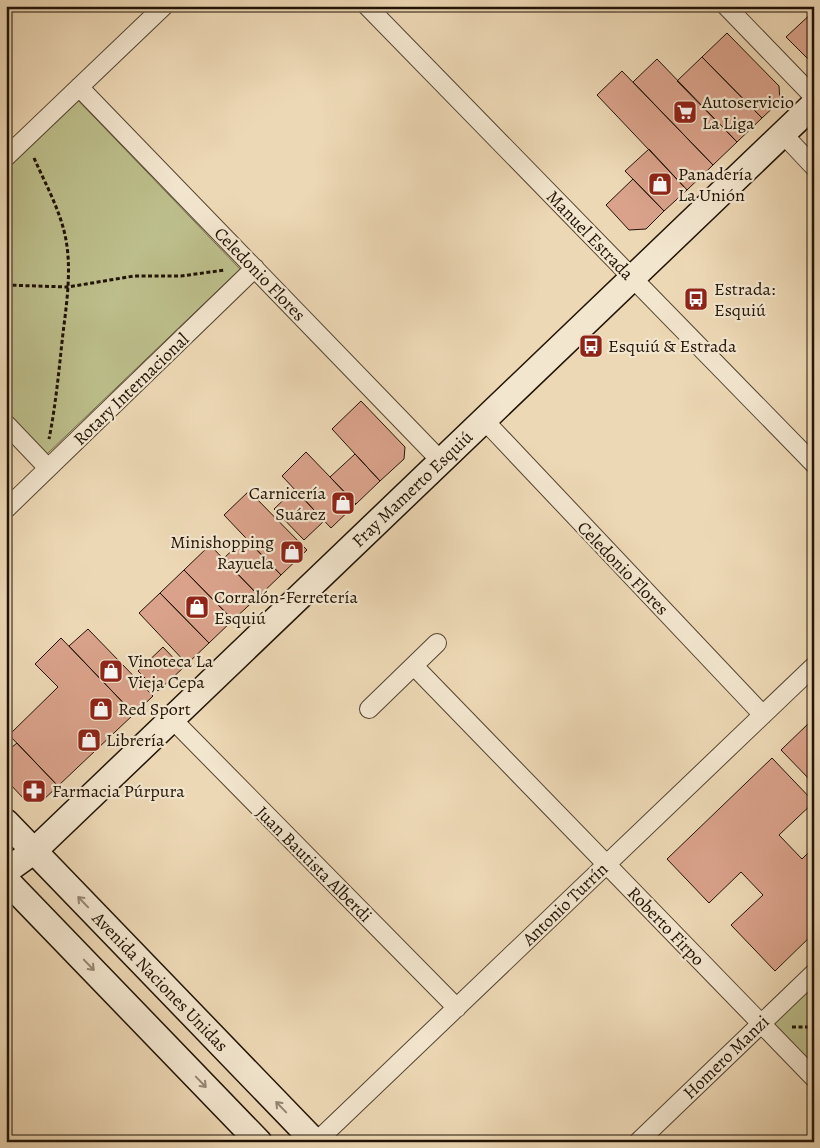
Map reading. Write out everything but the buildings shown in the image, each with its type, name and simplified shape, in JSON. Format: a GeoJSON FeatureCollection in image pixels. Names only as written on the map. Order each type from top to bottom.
{"type":"FeatureCollection","features":[{"type":"Feature","properties":{"kind":"street"},"geometry":{"type":"LineString","coordinates":[[6,157],[164,6]]}},
{"type":"Feature","properties":{"kind":"street","name":"Manuel Estrada"},"geometry":{"type":"LineString","coordinates":[[367,6],[814,464]]}},
{"type":"Feature","properties":{"kind":"street"},"geometry":{"type":"LineString","coordinates":[[726,6],[814,97]]}},
{"type":"Feature","properties":{"kind":"street","name":"Celedonio Flores"},"geometry":{"type":"LineString","coordinates":[[79,87],[442,461]]}},
{"type":"Feature","properties":{"kind":"street","name":"Fray Mamerto Esquiú"},"geometry":{"type":"LineString","coordinates":[[6,870],[34,851],[814,104]]}},
{"type":"Feature","properties":{"kind":"street"},"geometry":{"type":"LineString","coordinates":[[782,134],[814,167]]}},
{"type":"Feature","properties":{"kind":"street","name":"Rotary Internacional"},"geometry":{"type":"LineString","coordinates":[[6,508],[255,268]]}},
{"type":"Feature","properties":{"kind":"street","name":"Celedonio Flores"},"geometry":{"type":"LineString","coordinates":[[484,420],[763,715]]}},
{"type":"Feature","properties":{"kind":"street"},"geometry":{"type":"LineString","coordinates":[[6,424],[48,468]]}},
{"type":"Feature","properties":{"kind":"street"},"geometry":{"type":"LineString","coordinates":[[369,709],[437,643]]}},
{"type":"Feature","properties":{"kind":"street","name":"Roberto Firpo"},"geometry":{"type":"LineString","coordinates":[[414,666],[814,1078]]}},
{"type":"Feature","properties":{"kind":"street","name":"Antonio Turrín"},"geometry":{"type":"LineString","coordinates":[[316,1142],[814,666]]}},
{"type":"Feature","properties":{"kind":"street","name":"Juan Bautista Alberdi"},"geometry":{"type":"LineString","coordinates":[[172,719],[457,1008]]}},
{"type":"Feature","properties":{"kind":"street","name":"Avenida Naciones Unidas"},"geometry":{"type":"LineString","coordinates":[[6,822],[316,1142]]}},
{"type":"Feature","properties":{"kind":"street"},"geometry":{"type":"LineString","coordinates":[[6,880],[259,1142]]}},
{"type":"Feature","properties":{"kind":"street","name":"Homero Manzi"},"geometry":{"type":"LineString","coordinates":[[638,1142],[814,973]]}},
{"type":"Feature","properties":{"kind":"path"},"geometry":{"type":"LineString","coordinates":[[31,151],[58,212],[65,234],[68,268],[68,287],[56,396],[48,440]]}},
{"type":"Feature","properties":{"kind":"path"},"geometry":{"type":"LineString","coordinates":[[6,285],[68,287],[134,276],[181,276],[233,268]]}},
{"type":"Feature","properties":{"kind":"path"},"geometry":{"type":"LineString","coordinates":[[790,1027],[814,1027]]}},
{"type":"Feature","properties":{"kind":"green space"},"geometry":{"type":"Polygon","coordinates":[[[73,95],[240,269],[46,455],[6,414],[6,160],[73,95]]]}},
{"type":"Feature","properties":{"kind":"green space"},"geometry":{"type":"Polygon","coordinates":[[[814,973],[814,1078],[761,1024],[814,973]]]}},
{"type":"Feature","properties":{"kind":"place","name":"Autoservicio La Liga"},"geometry":{"type":"Point","coordinates":[685,112]}},
{"type":"Feature","properties":{"kind":"place","name":"Panadería La Unión"},"geometry":{"type":"Point","coordinates":[660,184]}},
{"type":"Feature","properties":{"kind":"place","name":"Estrada: Esquiú"},"geometry":{"type":"Point","coordinates":[696,299]}},
{"type":"Feature","properties":{"kind":"place","name":"Esquiú & Estrada"},"geometry":{"type":"Point","coordinates":[591,346]}},
{"type":"Feature","properties":{"kind":"place","name":"Carnicería Suárez"},"geometry":{"type":"Point","coordinates":[343,503]}},
{"type":"Feature","properties":{"kind":"place","name":"Minishopping Rayuela"},"geometry":{"type":"Point","coordinates":[292,552]}},
{"type":"Feature","properties":{"kind":"place","name":"Corralón-Ferretería Esquiú"},"geometry":{"type":"Point","coordinates":[197,607]}},
{"type":"Feature","properties":{"kind":"place","name":"Vinoteca La Vieja Cepa"},"geometry":{"type":"Point","coordinates":[111,671]}},
{"type":"Feature","properties":{"kind":"place","name":"Red Sport"},"geometry":{"type":"Point","coordinates":[101,709]}},
{"type":"Feature","properties":{"kind":"place","name":"Librería"},"geometry":{"type":"Point","coordinates":[89,740]}},
{"type":"Feature","properties":{"kind":"place","name":"Farmacia Púrpura"},"geometry":{"type":"Point","coordinates":[34,791]}}]}
